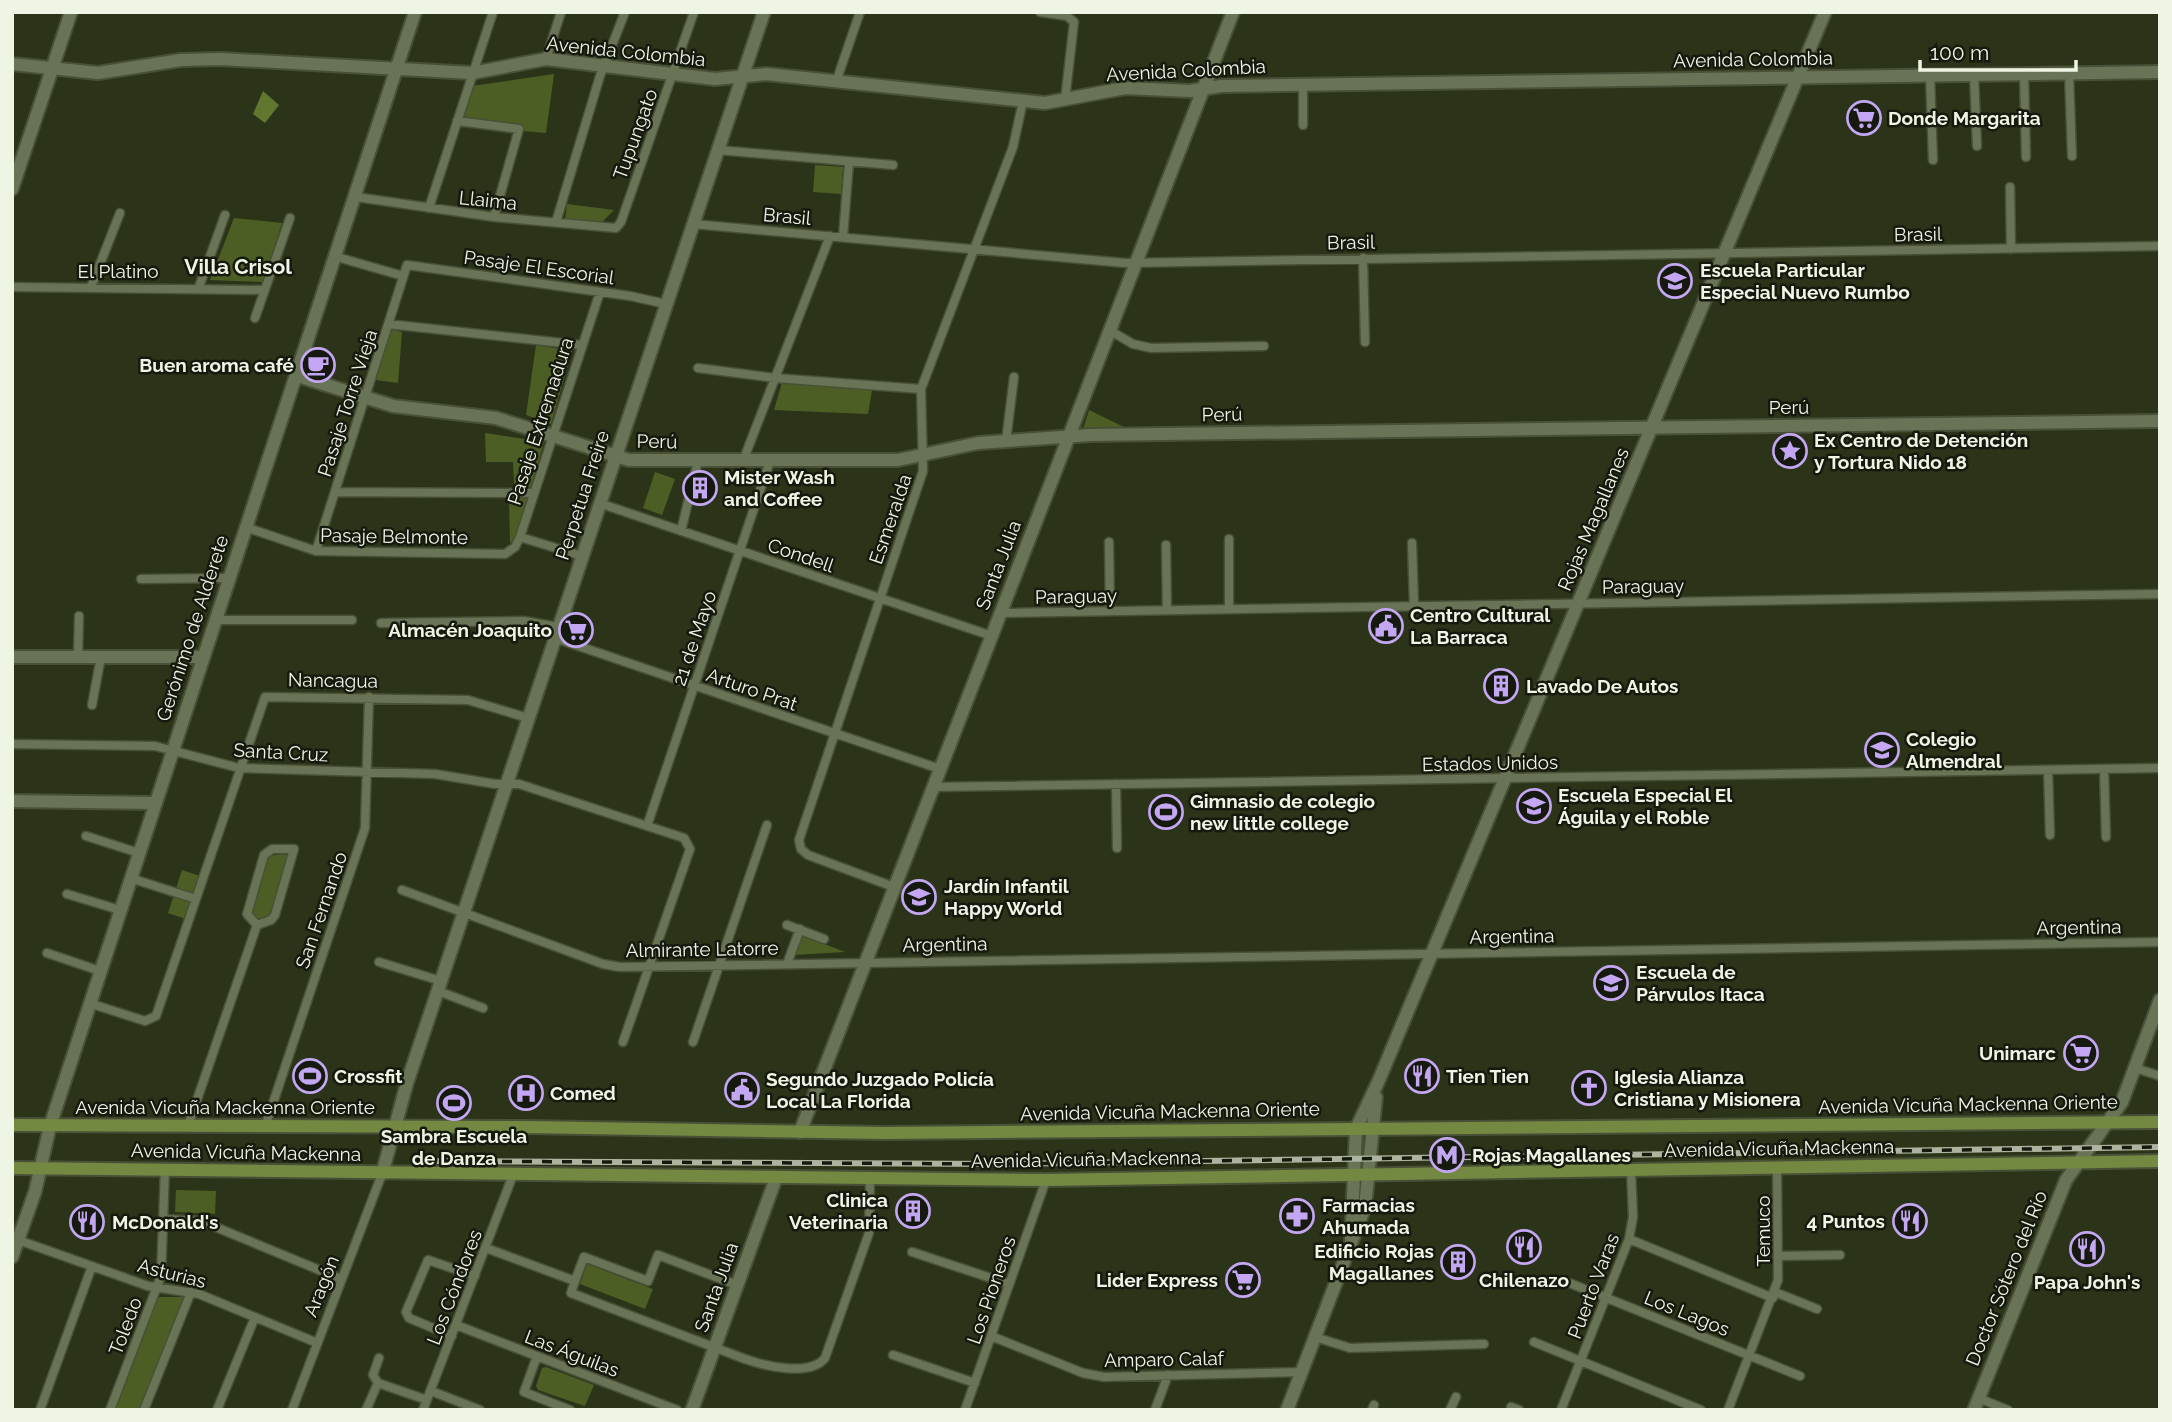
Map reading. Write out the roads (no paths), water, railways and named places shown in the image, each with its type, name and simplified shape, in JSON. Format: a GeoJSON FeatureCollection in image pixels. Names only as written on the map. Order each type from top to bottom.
{"type":"FeatureCollection","features":[{"type":"Feature","properties":{"kind":"main road"},"geometry":{"type":"LineString","coordinates":[[12,189],[71,12]]}},
{"type":"Feature","properties":{"kind":"main road","name":"Gerónimo de Alderete"},"geometry":{"type":"LineString","coordinates":[[12,1257],[89,1003],[245,527],[298,376],[415,12]]}},
{"type":"Feature","properties":{"kind":"main road","name":"Perpetua Freire"},"geometry":{"type":"LineString","coordinates":[[382,1174],[395,1126],[556,632],[764,12]]}},
{"type":"Feature","properties":{"kind":"main road","name":"Santa Julia"},"geometry":{"type":"LineString","coordinates":[[800,1132],[1233,12]]}},
{"type":"Feature","properties":{"kind":"main road","name":"Rojas Magallanes"},"geometry":{"type":"LineString","coordinates":[[1362,1174],[1356,1129],[1506,778],[1825,12]]}},
{"type":"Feature","properties":{"kind":"main road","name":"Avenida Colombia"},"geometry":{"type":"LineString","coordinates":[[12,64],[51,71],[112,73],[206,59],[472,73],[546,59],[721,79],[766,74],[1023,101],[1065,101],[1125,88],[1202,89],[1218,86],[2160,72]]}},
{"type":"Feature","properties":{"kind":"main road","name":"Perú"},"geometry":{"type":"LineString","coordinates":[[298,376],[411,409],[489,416],[635,461],[887,460],[1006,440],[1068,437],[2160,421]]}},
{"type":"Feature","properties":{"kind":"main road"},"geometry":{"type":"LineString","coordinates":[[12,657],[203,657]]}},
{"type":"Feature","properties":{"kind":"main road"},"geometry":{"type":"LineString","coordinates":[[12,801],[155,803]]}},
{"type":"Feature","properties":{"kind":"main road","name":"Doctor Sótero del Río"},"geometry":{"type":"LineString","coordinates":[[1976,1404],[2066,1180],[2110,1122],[2135,1068],[2160,1000]]}},
{"type":"Feature","properties":{"kind":"main road","name":"Rojas Magallanes"},"geometry":{"type":"LineString","coordinates":[[1287,1410],[1351,1243],[1379,1080]]}},
{"type":"Feature","properties":{"kind":"main road","name":"Avenida Vicuña Mackenna Oriente"},"geometry":{"type":"LineString","coordinates":[[12,1125],[395,1126],[800,1132],[2160,1122]]}},
{"type":"Feature","properties":{"kind":"main road","name":"Avenida Vicuña Mackenna"},"geometry":{"type":"LineString","coordinates":[[12,1168],[1046,1180],[2160,1161]]}},
{"type":"Feature","properties":{"kind":"main road","name":"Santa Julia"},"geometry":{"type":"LineString","coordinates":[[692,1410],[776,1178]]}},
{"type":"Feature","properties":{"kind":"street"},"geometry":{"type":"LineString","coordinates":[[429,208],[493,12]]}},
{"type":"Feature","properties":{"kind":"street"},"geometry":{"type":"LineString","coordinates":[[546,59],[561,12]]}},
{"type":"Feature","properties":{"kind":"street"},"geometry":{"type":"LineString","coordinates":[[556,222],[625,12]]}},
{"type":"Feature","properties":{"kind":"street","name":"Tupungato"},"geometry":{"type":"LineString","coordinates":[[618,227],[694,12]]}},
{"type":"Feature","properties":{"kind":"street"},"geometry":{"type":"LineString","coordinates":[[836,82],[860,12]]}},
{"type":"Feature","properties":{"kind":"street"},"geometry":{"type":"LineString","coordinates":[[1040,12],[1070,17],[1074,24],[1065,101]]}},
{"type":"Feature","properties":{"kind":"street"},"geometry":{"type":"LineString","coordinates":[[2069,74],[2072,156]]}},
{"type":"Feature","properties":{"kind":"street"},"geometry":{"type":"LineString","coordinates":[[1975,75],[1977,146]]}},
{"type":"Feature","properties":{"kind":"street"},"geometry":{"type":"LineString","coordinates":[[2024,75],[2026,157]]}},
{"type":"Feature","properties":{"kind":"street"},"geometry":{"type":"LineString","coordinates":[[1930,76],[1933,160]]}},
{"type":"Feature","properties":{"kind":"street"},"geometry":{"type":"LineString","coordinates":[[1303,85],[1303,125]]}},
{"type":"Feature","properties":{"kind":"street","name":"Esmeralda"},"geometry":{"type":"LineString","coordinates":[[894,887],[808,855],[801,849],[800,836],[923,471],[925,454],[921,389],[1013,148],[1023,101]]}},
{"type":"Feature","properties":{"kind":"street"},"geometry":{"type":"LineString","coordinates":[[457,121],[519,129],[494,217]]}},
{"type":"Feature","properties":{"kind":"street"},"geometry":{"type":"LineString","coordinates":[[718,150],[893,165]]}},
{"type":"Feature","properties":{"kind":"street"},"geometry":{"type":"LineString","coordinates":[[843,237],[849,162]]}},
{"type":"Feature","properties":{"kind":"street"},"geometry":{"type":"LineString","coordinates":[[2010,187],[2011,248]]}},
{"type":"Feature","properties":{"kind":"street","name":"Llaima"},"geometry":{"type":"LineString","coordinates":[[356,197],[494,217],[618,227]]}},
{"type":"Feature","properties":{"kind":"street"},"geometry":{"type":"LineString","coordinates":[[91,287],[120,213]]}},
{"type":"Feature","properties":{"kind":"street"},"geometry":{"type":"LineString","coordinates":[[199,287],[225,215]]}},
{"type":"Feature","properties":{"kind":"street"},"geometry":{"type":"LineString","coordinates":[[255,318],[290,218]]}},
{"type":"Feature","properties":{"kind":"street","name":"Brasil"},"geometry":{"type":"LineString","coordinates":[[693,224],[1136,262],[2160,246]]}},
{"type":"Feature","properties":{"kind":"street"},"geometry":{"type":"LineString","coordinates":[[743,461],[830,236]]}},
{"type":"Feature","properties":{"kind":"street"},"geometry":{"type":"LineString","coordinates":[[337,257],[403,276]]}},
{"type":"Feature","properties":{"kind":"street"},"geometry":{"type":"LineString","coordinates":[[1363,258],[1365,342]]}},
{"type":"Feature","properties":{"kind":"street","name":"Pasaje El Escorial"},"geometry":{"type":"LineString","coordinates":[[407,265],[666,304]]}},
{"type":"Feature","properties":{"kind":"street","name":"Pasaje Torre Vieja"},"geometry":{"type":"LineString","coordinates":[[316,551],[407,265]]}},
{"type":"Feature","properties":{"kind":"street","name":"El Platino"},"geometry":{"type":"LineString","coordinates":[[12,287],[199,287],[265,290]]}},
{"type":"Feature","properties":{"kind":"street","name":"Pasaje Extremadura"},"geometry":{"type":"LineString","coordinates":[[505,554],[515,547],[520,537],[600,292]]}},
{"type":"Feature","properties":{"kind":"street"},"geometry":{"type":"LineString","coordinates":[[388,324],[581,345]]}},
{"type":"Feature","properties":{"kind":"street"},"geometry":{"type":"LineString","coordinates":[[1109,330],[1133,344],[1151,348],[1264,345]]}},
{"type":"Feature","properties":{"kind":"street"},"geometry":{"type":"LineString","coordinates":[[698,368],[775,378],[921,389]]}},
{"type":"Feature","properties":{"kind":"street"},"geometry":{"type":"LineString","coordinates":[[1006,440],[1014,377]]}},
{"type":"Feature","properties":{"kind":"street"},"geometry":{"type":"LineString","coordinates":[[681,531],[698,461]]}},
{"type":"Feature","properties":{"kind":"street","name":"21 de Mayo"},"geometry":{"type":"LineString","coordinates":[[647,826],[770,461]]}},
{"type":"Feature","properties":{"kind":"street"},"geometry":{"type":"LineString","coordinates":[[335,492],[534,493]]}},
{"type":"Feature","properties":{"kind":"street","name":"Condell"},"geometry":{"type":"LineString","coordinates":[[599,503],[992,636]]}},
{"type":"Feature","properties":{"kind":"street","name":"Pasaje Belmonte"},"geometry":{"type":"LineString","coordinates":[[245,527],[316,551],[505,554]]}},
{"type":"Feature","properties":{"kind":"street"},"geometry":{"type":"LineString","coordinates":[[520,537],[582,556]]}},
{"type":"Feature","properties":{"kind":"street"},"geometry":{"type":"LineString","coordinates":[[1229,540],[1229,608]]}},
{"type":"Feature","properties":{"kind":"street"},"geometry":{"type":"LineString","coordinates":[[1109,542],[1110,611]]}},
{"type":"Feature","properties":{"kind":"street"},"geometry":{"type":"LineString","coordinates":[[1412,543],[1414,605]]}},
{"type":"Feature","properties":{"kind":"street"},"geometry":{"type":"LineString","coordinates":[[1166,545],[1167,610]]}},
{"type":"Feature","properties":{"kind":"street"},"geometry":{"type":"LineString","coordinates":[[141,579],[229,578]]}},
{"type":"Feature","properties":{"kind":"street","name":"Paraguay"},"geometry":{"type":"LineString","coordinates":[[1001,613],[2160,594]]}},
{"type":"Feature","properties":{"kind":"street"},"geometry":{"type":"LineString","coordinates":[[78,657],[79,616]]}},
{"type":"Feature","properties":{"kind":"street"},"geometry":{"type":"LineString","coordinates":[[215,620],[352,620]]}},
{"type":"Feature","properties":{"kind":"street","name":"Arturo Prat"},"geometry":{"type":"LineString","coordinates":[[381,623],[524,621],[694,686],[940,769]]}},
{"type":"Feature","properties":{"kind":"street"},"geometry":{"type":"LineString","coordinates":[[92,705],[101,657]]}},
{"type":"Feature","properties":{"kind":"street","name":"Nancagua"},"geometry":{"type":"LineString","coordinates":[[89,1003],[145,1021],[155,1019],[265,697],[475,701],[528,718]]}},
{"type":"Feature","properties":{"kind":"street","name":"San Fernando"},"geometry":{"type":"LineString","coordinates":[[265,1127],[364,833],[369,697]]}},
{"type":"Feature","properties":{"kind":"street","name":"Santa Cruz"},"geometry":{"type":"LineString","coordinates":[[12,744],[173,749],[239,768],[445,774],[495,784],[524,785],[684,838],[690,843],[691,849],[650,967]]}},
{"type":"Feature","properties":{"kind":"street","name":"Estados Unidos"},"geometry":{"type":"LineString","coordinates":[[933,787],[2160,768]]}},
{"type":"Feature","properties":{"kind":"street"},"geometry":{"type":"LineString","coordinates":[[2104,769],[2106,837]]}},
{"type":"Feature","properties":{"kind":"street"},"geometry":{"type":"LineString","coordinates":[[2048,770],[2049,835]]}},
{"type":"Feature","properties":{"kind":"street"},"geometry":{"type":"LineString","coordinates":[[1116,784],[1117,848]]}},
{"type":"Feature","properties":{"kind":"street"},"geometry":{"type":"LineString","coordinates":[[693,1042],[767,825]]}},
{"type":"Feature","properties":{"kind":"street"},"geometry":{"type":"LineString","coordinates":[[86,836],[139,853]]}},
{"type":"Feature","properties":{"kind":"street"},"geometry":{"type":"LineString","coordinates":[[272,849],[294,849],[275,915],[267,922],[257,925],[247,914],[264,855],[272,849]]}},
{"type":"Feature","properties":{"kind":"street"},"geometry":{"type":"LineString","coordinates":[[130,878],[196,899]]}},
{"type":"Feature","properties":{"kind":"street","name":"Almirante Latorre"},"geometry":{"type":"LineString","coordinates":[[402,890],[455,907],[464,913],[603,964],[650,967],[865,961]]}},
{"type":"Feature","properties":{"kind":"street"},"geometry":{"type":"LineString","coordinates":[[67,894],[120,910]]}},
{"type":"Feature","properties":{"kind":"street"},"geometry":{"type":"LineString","coordinates":[[188,1126],[257,925]]}},
{"type":"Feature","properties":{"kind":"street"},"geometry":{"type":"LineString","coordinates":[[787,925],[824,939]]}},
{"type":"Feature","properties":{"kind":"street"},"geometry":{"type":"LineString","coordinates":[[787,964],[800,929]]}},
{"type":"Feature","properties":{"kind":"street","name":"Argentina"},"geometry":{"type":"LineString","coordinates":[[865,961],[2160,942]]}},
{"type":"Feature","properties":{"kind":"street"},"geometry":{"type":"LineString","coordinates":[[47,953],[100,971]]}},
{"type":"Feature","properties":{"kind":"street"},"geometry":{"type":"LineString","coordinates":[[379,962],[440,986],[483,1007]]}},
{"type":"Feature","properties":{"kind":"street"},"geometry":{"type":"LineString","coordinates":[[623,1042],[650,967]]}},
{"type":"Feature","properties":{"kind":"street"},"geometry":{"type":"LineString","coordinates":[[2135,1068],[2160,1076]]}},
{"type":"Feature","properties":{"kind":"street","name":"Temuco"},"geometry":{"type":"LineString","coordinates":[[1728,1410],[1774,1295],[1780,1256],[1777,1168]]}},
{"type":"Feature","properties":{"kind":"street","name":"Toledo"},"geometry":{"type":"LineString","coordinates":[[110,1410],[161,1276],[165,1169]]}},
{"type":"Feature","properties":{"kind":"street","name":"Puerto Varas"},"geometry":{"type":"LineString","coordinates":[[1561,1410],[1629,1239],[1633,1217],[1632,1170]]}},
{"type":"Feature","properties":{"kind":"street","name":"Aragón"},"geometry":{"type":"LineString","coordinates":[[292,1410],[314,1354],[315,1342],[382,1174]]}},
{"type":"Feature","properties":{"kind":"street","name":"Los Cóndores"},"geometry":{"type":"LineString","coordinates":[[424,1410],[513,1175]]}},
{"type":"Feature","properties":{"kind":"street"},"geometry":{"type":"LineString","coordinates":[[737,1285],[658,1255],[648,1281],[584,1257],[571,1293],[715,1348],[771,1366],[814,1366],[823,1361],[869,1233],[870,1179]]}},
{"type":"Feature","properties":{"kind":"street","name":"Los Pioneros"},"geometry":{"type":"LineString","coordinates":[[965,1410],[1046,1180]]}},
{"type":"Feature","properties":{"kind":"street"},"geometry":{"type":"LineString","coordinates":[[163,1219],[201,1221],[341,1279]]}},
{"type":"Feature","properties":{"kind":"street"},"geometry":{"type":"LineString","coordinates":[[1629,1239],[1817,1309]]}},
{"type":"Feature","properties":{"kind":"street","name":"Asturias"},"geometry":{"type":"LineString","coordinates":[[18,1240],[156,1289],[191,1292],[315,1342]]}},
{"type":"Feature","properties":{"kind":"street"},"geometry":{"type":"LineString","coordinates":[[486,1248],[575,1281]]}},
{"type":"Feature","properties":{"kind":"street"},"geometry":{"type":"LineString","coordinates":[[912,1252],[1009,1284]]}},
{"type":"Feature","properties":{"kind":"street"},"geometry":{"type":"LineString","coordinates":[[1780,1256],[1840,1255]]}},
{"type":"Feature","properties":{"kind":"street"},"geometry":{"type":"LineString","coordinates":[[452,1336],[409,1318],[406,1312],[428,1260],[475,1276]]}},
{"type":"Feature","properties":{"kind":"street"},"geometry":{"type":"LineString","coordinates":[[40,1410],[92,1266]]}},
{"type":"Feature","properties":{"kind":"street","name":"Los Lagos"},"geometry":{"type":"LineString","coordinates":[[1562,1280],[1800,1376]]}},
{"type":"Feature","properties":{"kind":"street"},"geometry":{"type":"LineString","coordinates":[[144,1410],[191,1292]]}},
{"type":"Feature","properties":{"kind":"street"},"geometry":{"type":"LineString","coordinates":[[217,1410],[255,1317]]}},
{"type":"Feature","properties":{"kind":"street","name":"Las Águilas"},"geometry":{"type":"LineString","coordinates":[[456,1325],[677,1410]]}},
{"type":"Feature","properties":{"kind":"street","name":"Amparo Calaf"},"geometry":{"type":"LineString","coordinates":[[991,1336],[1095,1376],[1302,1372]]}},
{"type":"Feature","properties":{"kind":"street"},"geometry":{"type":"LineString","coordinates":[[1315,1336],[1350,1348],[1484,1344]]}},
{"type":"Feature","properties":{"kind":"street"},"geometry":{"type":"LineString","coordinates":[[1534,1342],[1701,1410]]}},
{"type":"Feature","properties":{"kind":"street"},"geometry":{"type":"LineString","coordinates":[[893,1355],[975,1383]]}},
{"type":"Feature","properties":{"kind":"street"},"geometry":{"type":"LineString","coordinates":[[537,1356],[524,1392],[570,1410]]}},
{"type":"Feature","properties":{"kind":"street"},"geometry":{"type":"LineString","coordinates":[[379,1358],[373,1375],[378,1383],[427,1400]]}},
{"type":"Feature","properties":{"kind":"street"},"geometry":{"type":"LineString","coordinates":[[1155,1410],[1168,1375]]}},
{"type":"Feature","properties":{"kind":"street"},"geometry":{"type":"LineString","coordinates":[[366,1410],[378,1383]]}},
{"type":"Feature","properties":{"kind":"street"},"geometry":{"type":"LineString","coordinates":[[431,1391],[480,1410]]}},
{"type":"Feature","properties":{"kind":"street"},"geometry":{"type":"LineString","coordinates":[[1450,1410],[1455,1397]]}},
{"type":"Feature","properties":{"kind":"street"},"geometry":{"type":"LineString","coordinates":[[1976,1404],[2008,1410]]}},
{"type":"Feature","properties":{"kind":"railway"},"geometry":{"type":"LineString","coordinates":[[422,1161],[1002,1164],[2160,1147]]}},
{"type":"Feature","properties":{"kind":"place","name":"Donde Margarita"},"geometry":{"type":"Point","coordinates":[1864,118]}},
{"type":"Feature","properties":{"kind":"place","name":"Escuela Particular Especial Nuevo Rumbo"},"geometry":{"type":"Point","coordinates":[1675,281]}},
{"type":"Feature","properties":{"kind":"place","name":"Buen aroma café"},"geometry":{"type":"Point","coordinates":[318,365]}},
{"type":"Feature","properties":{"kind":"place","name":"Ex Centro de Detención y Tortura Nido 18"},"geometry":{"type":"Point","coordinates":[1790,451]}},
{"type":"Feature","properties":{"kind":"place","name":"Mister Wash and Coffee"},"geometry":{"type":"Point","coordinates":[700,488]}},
{"type":"Feature","properties":{"kind":"place","name":"Centro Cultural La Barraca"},"geometry":{"type":"Point","coordinates":[1386,626]}},
{"type":"Feature","properties":{"kind":"place","name":"Almacén Joaquito"},"geometry":{"type":"Point","coordinates":[576,630]}},
{"type":"Feature","properties":{"kind":"place","name":"Lavado De Autos"},"geometry":{"type":"Point","coordinates":[1501,686]}},
{"type":"Feature","properties":{"kind":"place","name":"Colegio Almendral"},"geometry":{"type":"Point","coordinates":[1882,750]}},
{"type":"Feature","properties":{"kind":"place","name":"Escuela Especial El Águila y el Roble"},"geometry":{"type":"Point","coordinates":[1534,806]}},
{"type":"Feature","properties":{"kind":"place","name":"Gimnasio de colegio new little college"},"geometry":{"type":"Point","coordinates":[1166,812]}},
{"type":"Feature","properties":{"kind":"place","name":"Jardín Infantil Happy World"},"geometry":{"type":"Point","coordinates":[919,897]}},
{"type":"Feature","properties":{"kind":"place","name":"Escuela de Párvulos Itaca"},"geometry":{"type":"Point","coordinates":[1611,983]}},
{"type":"Feature","properties":{"kind":"place","name":"Unimarc"},"geometry":{"type":"Point","coordinates":[2081,1053]}},
{"type":"Feature","properties":{"kind":"place","name":"Crossfit"},"geometry":{"type":"Point","coordinates":[310,1076]}},
{"type":"Feature","properties":{"kind":"place","name":"Tien Tien"},"geometry":{"type":"Point","coordinates":[1422,1076]}},
{"type":"Feature","properties":{"kind":"place","name":"Iglesia Alianza Cristiana y Misionera"},"geometry":{"type":"Point","coordinates":[1589,1088]}},
{"type":"Feature","properties":{"kind":"place","name":"Segundo Juzgado Policía Local La Florida"},"geometry":{"type":"Point","coordinates":[742,1090]}},
{"type":"Feature","properties":{"kind":"place","name":"Comed"},"geometry":{"type":"Point","coordinates":[526,1093]}},
{"type":"Feature","properties":{"kind":"place","name":"Sambra Escuela de Danza"},"geometry":{"type":"Point","coordinates":[454,1103]}},
{"type":"Feature","properties":{"kind":"place","name":"Rojas Magallanes"},"geometry":{"type":"Point","coordinates":[1447,1155]}},
{"type":"Feature","properties":{"kind":"place","name":"Clinica Veterinaria"},"geometry":{"type":"Point","coordinates":[913,1211]}},
{"type":"Feature","properties":{"kind":"place","name":"Farmacias Ahumada"},"geometry":{"type":"Point","coordinates":[1297,1216]}},
{"type":"Feature","properties":{"kind":"place","name":"4 Puntos"},"geometry":{"type":"Point","coordinates":[1910,1221]}},
{"type":"Feature","properties":{"kind":"place","name":"McDonald's"},"geometry":{"type":"Point","coordinates":[87,1222]}},
{"type":"Feature","properties":{"kind":"place","name":"Chilenazo"},"geometry":{"type":"Point","coordinates":[1524,1247]}},
{"type":"Feature","properties":{"kind":"place","name":"Papa John's"},"geometry":{"type":"Point","coordinates":[2087,1249]}},
{"type":"Feature","properties":{"kind":"place","name":"Edificio Rojas Magallanes"},"geometry":{"type":"Point","coordinates":[1458,1262]}},
{"type":"Feature","properties":{"kind":"place","name":"Lider Express"},"geometry":{"type":"Point","coordinates":[1243,1280]}},
{"type":"Feature","properties":{"kind":"district","name":"Villa Crisol"},"geometry":{"type":"Point","coordinates":[238,266]}}]}
